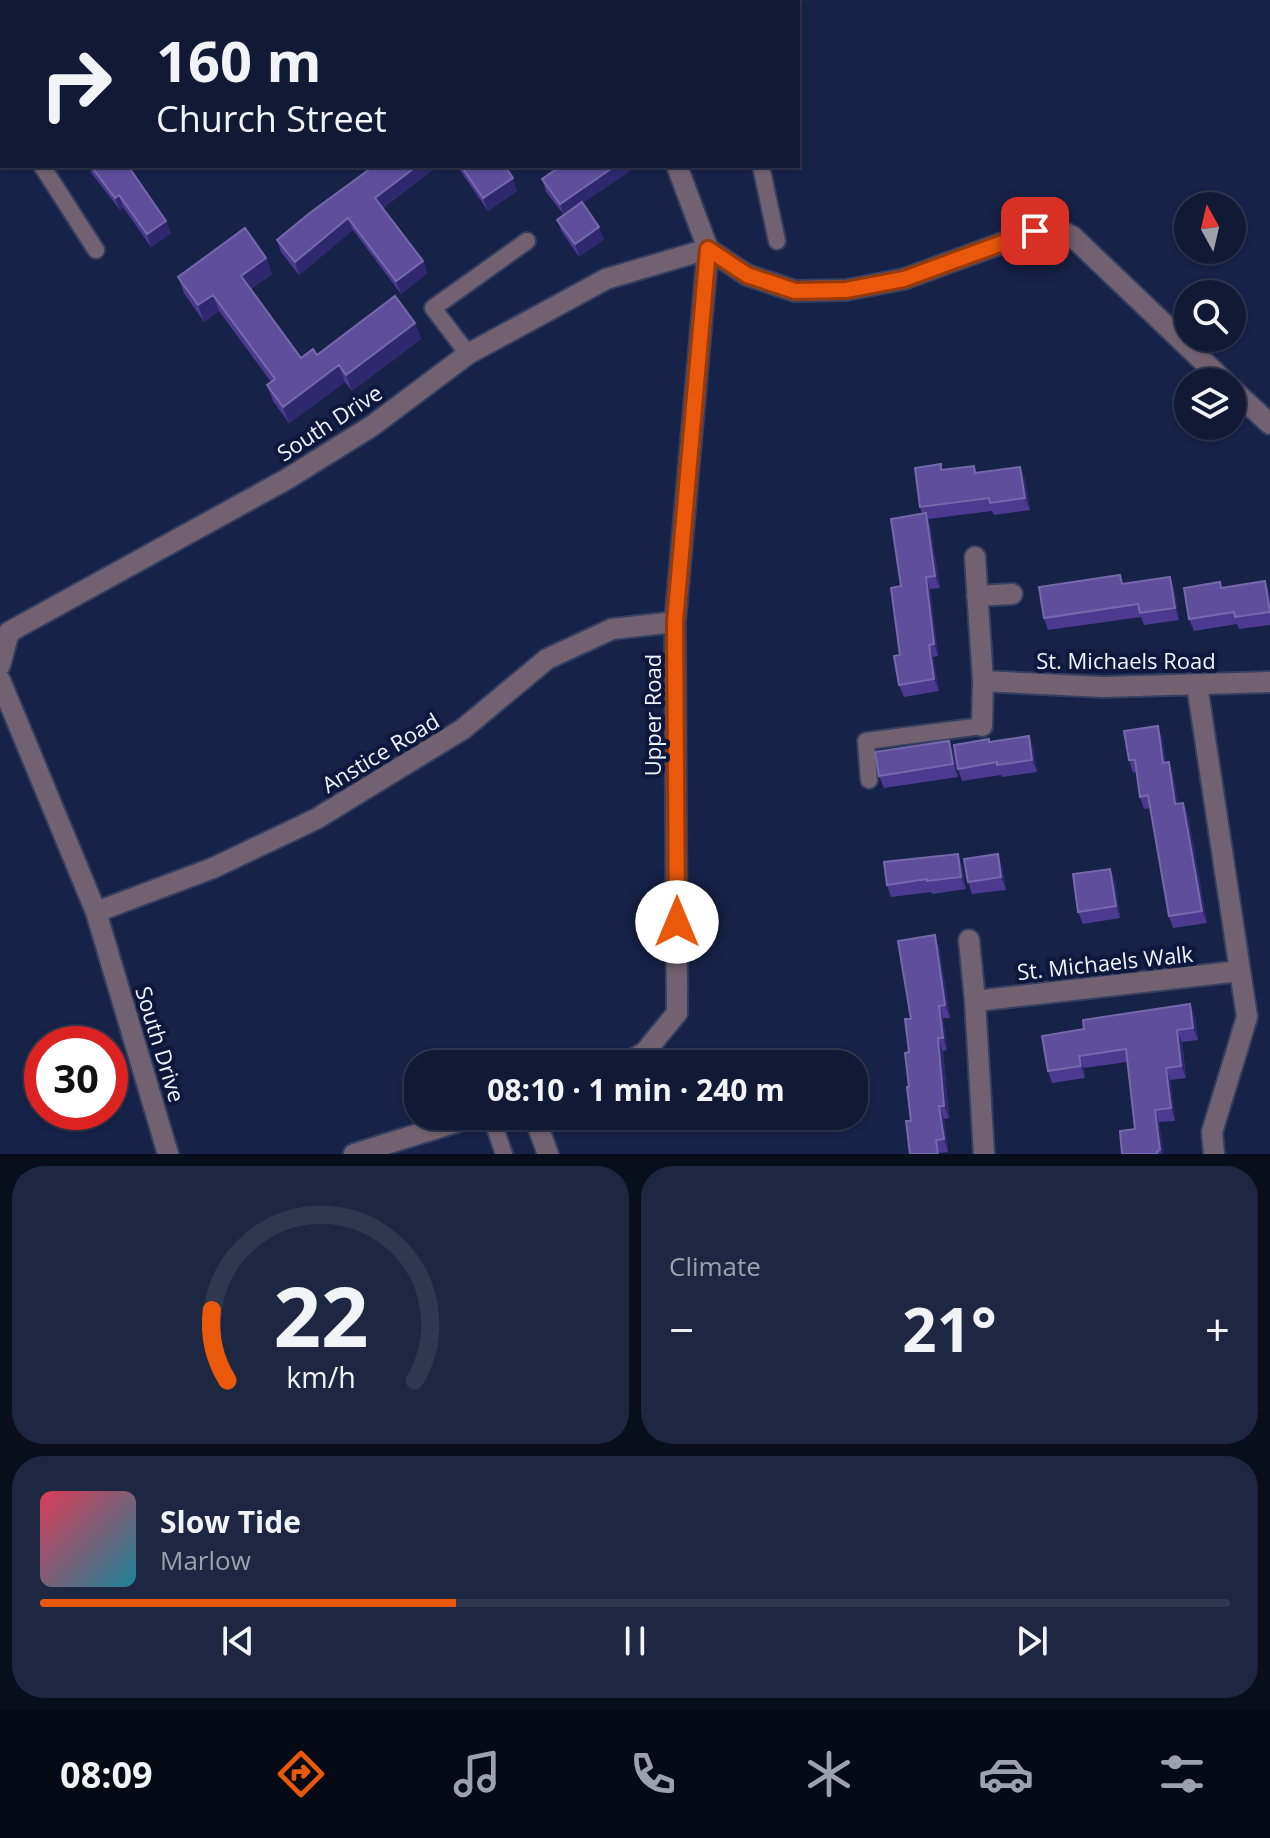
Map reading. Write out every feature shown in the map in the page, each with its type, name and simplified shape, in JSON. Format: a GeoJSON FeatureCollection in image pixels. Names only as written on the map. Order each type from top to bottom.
{"type":"FeatureCollection","features":[{"type":"Feature","properties":{"kind":"street"},"geometry":{"type":"LineString","coordinates":[[678,168],[708,249],[747,275],[795,291],[846,290],[904,279],[1035,231],[1055,228],[1072,236],[1210,368]]}},
{"type":"Feature","properties":{"kind":"street","name":"South Drive"},"geometry":{"type":"LineString","coordinates":[[0,665],[5,631],[287,479],[372,426],[468,354],[606,279],[708,249]]}},
{"type":"Feature","properties":{"kind":"street","name":"Upper Road"},"geometry":{"type":"LineString","coordinates":[[647,1050],[677,1013],[675,622],[708,249]]}},
{"type":"Feature","properties":{"kind":"street"},"geometry":{"type":"LineString","coordinates":[[1246,402],[1270,424]]}},
{"type":"Feature","properties":{"kind":"street"},"geometry":{"type":"LineString","coordinates":[[975,557],[983,681],[982,726]]}},
{"type":"Feature","properties":{"kind":"street"},"geometry":{"type":"LineString","coordinates":[[977,596],[1012,594]]}},
{"type":"Feature","properties":{"kind":"street","name":"Anstice Road"},"geometry":{"type":"LineString","coordinates":[[96,912],[213,868],[316,819],[463,729],[547,659],[612,629],[675,622]]}},
{"type":"Feature","properties":{"kind":"street","name":"South Drive"},"geometry":{"type":"LineString","coordinates":[[0,680],[96,912],[168,1154]]}},
{"type":"Feature","properties":{"kind":"street","name":"St. Michaels Road"},"geometry":{"type":"LineString","coordinates":[[983,681],[1103,687],[1270,682]]}},
{"type":"Feature","properties":{"kind":"street"},"geometry":{"type":"LineString","coordinates":[[1197,685],[1247,1017],[1212,1132],[1214,1154]]}},
{"type":"Feature","properties":{"kind":"street"},"geometry":{"type":"LineString","coordinates":[[969,940],[984,1154]]}},
{"type":"Feature","properties":{"kind":"street","name":"St. Michaels Walk"},"geometry":{"type":"LineString","coordinates":[[975,1001],[1240,971]]}},
{"type":"Feature","properties":{"kind":"street"},"geometry":{"type":"LineString","coordinates":[[354,1154],[431,1130]]}},
{"type":"Feature","properties":{"kind":"street"},"geometry":{"type":"LineString","coordinates":[[539,1130],[548,1154]]}},
{"type":"Feature","properties":{"kind":"lane"},"geometry":{"type":"LineString","coordinates":[[43,168],[96,250]]}},
{"type":"Feature","properties":{"kind":"lane"},"geometry":{"type":"LineString","coordinates":[[761,168],[777,241]]}},
{"type":"Feature","properties":{"kind":"lane"},"geometry":{"type":"LineString","coordinates":[[468,354],[433,308],[527,241]]}},
{"type":"Feature","properties":{"kind":"lane"},"geometry":{"type":"LineString","coordinates":[[869,780],[866,741],[982,726]]}},
{"type":"Feature","properties":{"kind":"lane"},"geometry":{"type":"LineString","coordinates":[[496,1130],[504,1154]]}},
{"type":"Feature","properties":{"kind":"building"},"geometry":{"type":"Polygon","coordinates":[[[92,168],[129,168],[166,221],[147,234],[119,195],[115,198],[92,168]]]}},
{"type":"Feature","properties":{"kind":"building"},"geometry":{"type":"Polygon","coordinates":[[[371,168],[414,168],[375,198],[423,261],[396,281],[348,218],[295,262],[277,240],[371,168]]]}},
{"type":"Feature","properties":{"kind":"building"},"geometry":{"type":"Polygon","coordinates":[[[462,168],[506,168],[513,178],[483,198],[462,168]]]}},
{"type":"Feature","properties":{"kind":"building"},"geometry":{"type":"Polygon","coordinates":[[[558,168],[612,168],[560,204],[542,179],[558,168]]]}},
{"type":"Feature","properties":{"kind":"building"},"geometry":{"type":"Polygon","coordinates":[[[582,202],[599,227],[575,244],[557,220],[582,202]]]}},
{"type":"Feature","properties":{"kind":"building"},"geometry":{"type":"Polygon","coordinates":[[[245,228],[266,258],[241,276],[301,358],[313,349],[317,355],[395,296],[415,323],[346,375],[339,365],[283,407],[267,385],[275,379],[213,295],[198,305],[178,277],[245,228]]]}},
{"type":"Feature","properties":{"kind":"building"},"geometry":{"type":"Polygon","coordinates":[[[941,464],[941,470],[974,466],[975,473],[1020,467],[1025,498],[990,503],[989,498],[920,507],[915,468],[941,464]]]}},
{"type":"Feature","properties":{"kind":"building"},"geometry":{"type":"Polygon","coordinates":[[[926,513],[935,576],[926,577],[934,644],[929,645],[934,679],[899,685],[894,656],[900,655],[891,588],[901,586],[891,519],[926,513]]]}},
{"type":"Feature","properties":{"kind":"building"},"geometry":{"type":"Polygon","coordinates":[[[1120,575],[1122,584],[1170,577],[1175,608],[1140,613],[1138,604],[1044,618],[1039,587],[1120,575]]]}},
{"type":"Feature","properties":{"kind":"building"},"geometry":{"type":"Polygon","coordinates":[[[1265,581],[1270,612],[1235,617],[1234,612],[1189,619],[1184,588],[1220,582],[1221,588],[1265,581]]]}},
{"type":"Feature","properties":{"kind":"building"},"geometry":{"type":"Polygon","coordinates":[[[1158,726],[1163,763],[1169,762],[1175,804],[1183,803],[1202,911],[1169,916],[1148,795],[1140,797],[1135,760],[1129,760],[1124,731],[1158,726]]]}},
{"type":"Feature","properties":{"kind":"building"},"geometry":{"type":"Polygon","coordinates":[[[1029,736],[1032,760],[958,769],[954,745],[1029,736]]]}},
{"type":"Feature","properties":{"kind":"building"},"geometry":{"type":"Polygon","coordinates":[[[949,741],[953,764],[879,776],[875,752],[949,741]]]}},
{"type":"Feature","properties":{"kind":"building"},"geometry":{"type":"Polygon","coordinates":[[[958,854],[961,877],[887,885],[884,862],[958,854]]]}},
{"type":"Feature","properties":{"kind":"building"},"geometry":{"type":"Polygon","coordinates":[[[998,854],[1001,877],[968,882],[964,859],[998,854]]]}},
{"type":"Feature","properties":{"kind":"building"},"geometry":{"type":"Polygon","coordinates":[[[1110,869],[1116,906],[1078,912],[1073,874],[1110,869]]]}},
{"type":"Feature","properties":{"kind":"building"},"geometry":{"type":"Polygon","coordinates":[[[935,935],[945,1005],[939,1006],[943,1038],[938,1038],[944,1106],[939,1106],[944,1139],[936,1140],[938,1154],[910,1154],[906,1121],[911,1121],[905,1053],[909,1052],[905,1019],[911,1019],[898,941],[935,935]]]}},
{"type":"Feature","properties":{"kind":"building"},"geometry":{"type":"Polygon","coordinates":[[[1190,1004],[1193,1028],[1177,1030],[1181,1066],[1166,1068],[1171,1108],[1155,1110],[1160,1150],[1157,1154],[1122,1154],[1120,1131],[1135,1129],[1126,1049],[1079,1056],[1081,1066],[1048,1071],[1042,1036],[1084,1029],[1083,1020],[1190,1004]]]}},
{"type":"Feature","properties":{"kind":"route"},"geometry":{"type":"LineString","coordinates":[[677,922],[675,622],[708,249],[747,275],[795,291],[846,290],[904,279],[1035,231]]}}]}
